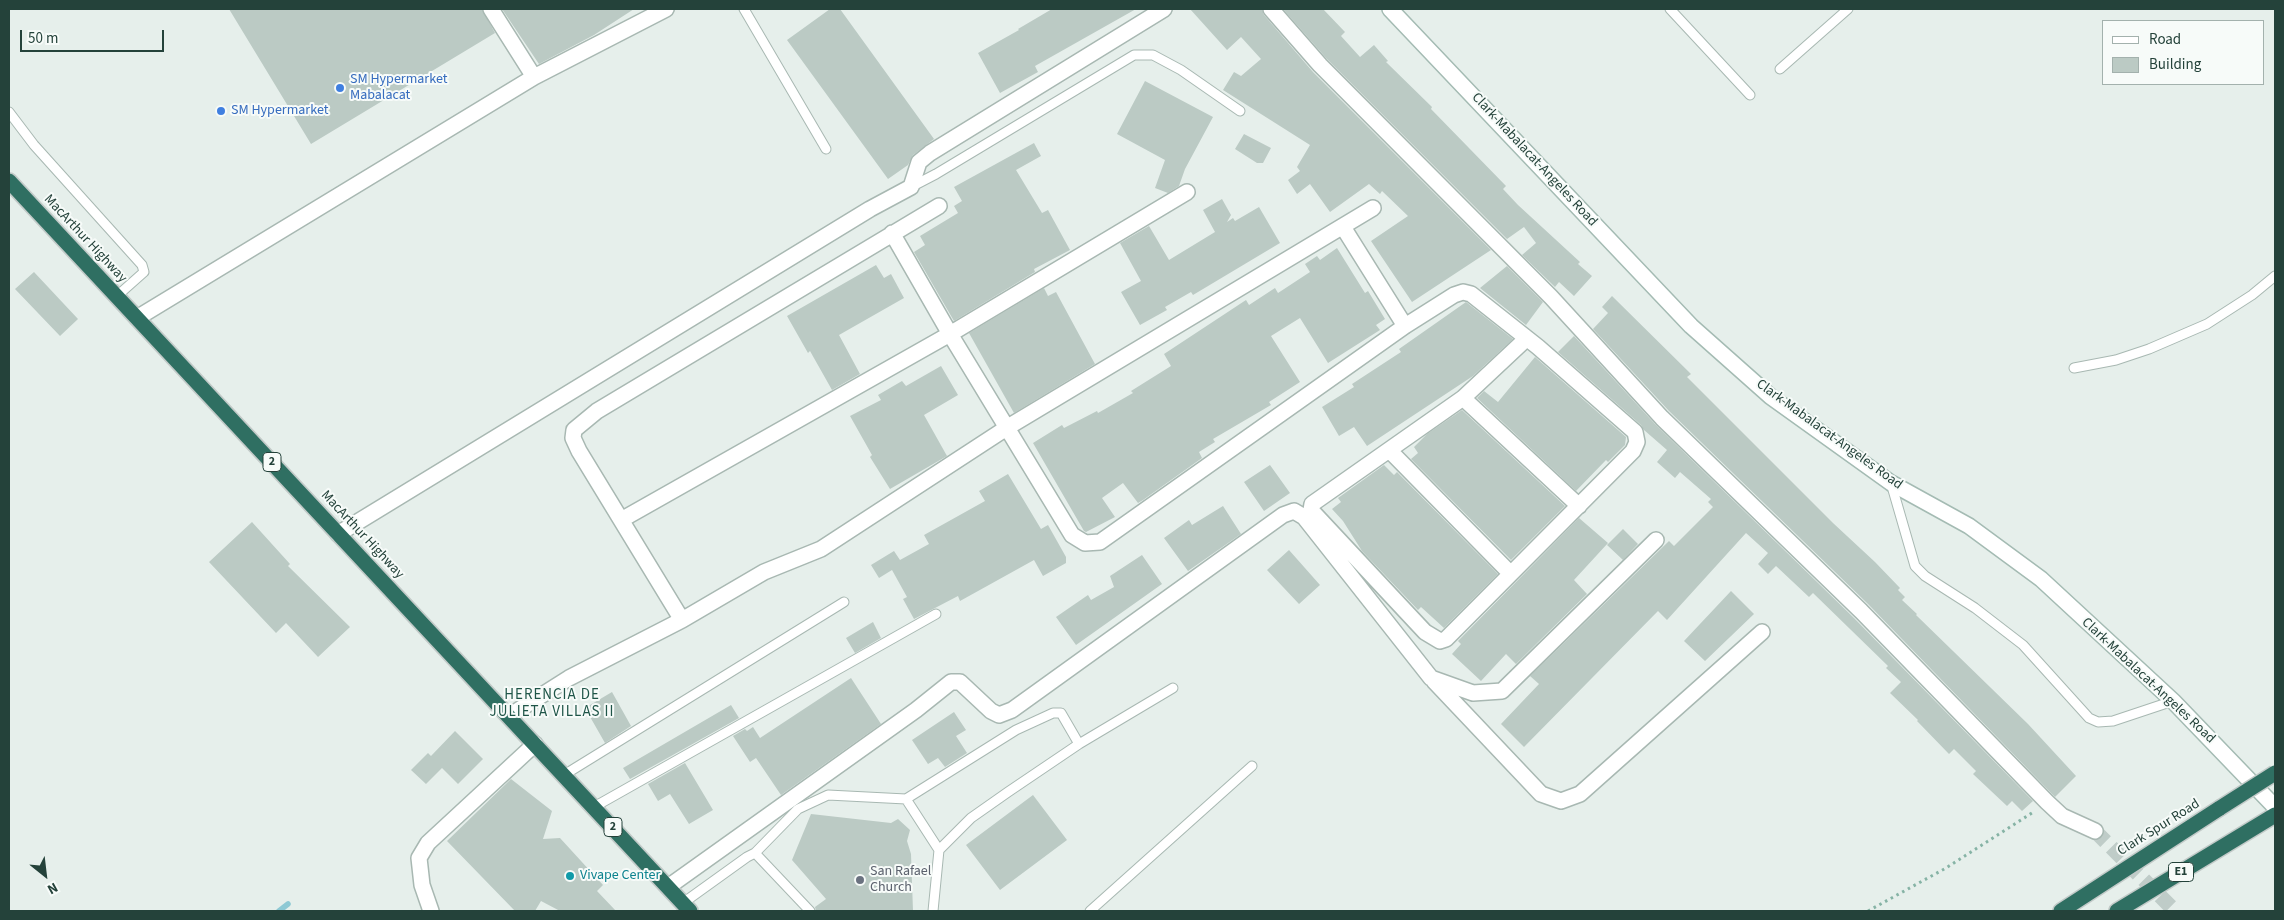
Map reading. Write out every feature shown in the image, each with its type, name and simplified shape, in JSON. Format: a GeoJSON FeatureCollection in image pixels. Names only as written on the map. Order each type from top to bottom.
{"type":"FeatureCollection","features":[{"type":"Feature","properties":{"kind":"highway","name":"MacArthur Highway"},"geometry":{"type":"LineString","coordinates":[[9,182],[686,907]]}},
{"type":"Feature","properties":{"kind":"highway","name":"Clark Spur Road"},"geometry":{"type":"LineString","coordinates":[[2061,911],[2275,773]]}},
{"type":"Feature","properties":{"kind":"highway","name":"E1"},"geometry":{"type":"LineString","coordinates":[[2116,911],[2275,815]]}},
{"type":"Feature","properties":{"kind":"street"},"geometry":{"type":"LineString","coordinates":[[491,9],[534,77]]}},
{"type":"Feature","properties":{"kind":"street"},"geometry":{"type":"LineString","coordinates":[[137,318],[534,77],[666,9]]}},
{"type":"Feature","properties":{"kind":"street"},"geometry":{"type":"LineString","coordinates":[[338,534],[861,214],[911,187],[918,162],[930,153],[1164,9]]}},
{"type":"Feature","properties":{"kind":"street"},"geometry":{"type":"LineString","coordinates":[[1272,9],[1320,65],[1551,297],[1662,418],[1861,611],[2047,802],[2062,816],[2095,831]]}},
{"type":"Feature","properties":{"kind":"street","name":"Clark-Mabalacat-Angeles Road"},"geometry":{"type":"LineString","coordinates":[[1390,9],[1691,326],[1771,397],[1891,483],[1969,526],[2041,580],[2173,701],[2275,807]]}},
{"type":"Feature","properties":{"kind":"street"},"geometry":{"type":"LineString","coordinates":[[621,520],[950,334],[1187,192]]}},
{"type":"Feature","properties":{"kind":"street"},"geometry":{"type":"LineString","coordinates":[[682,620],[573,438],[574,430],[582,422],[939,206]]}},
{"type":"Feature","properties":{"kind":"street"},"geometry":{"type":"LineString","coordinates":[[509,716],[584,670],[682,620],[764,572],[821,549],[1008,427],[1373,208]]}},
{"type":"Feature","properties":{"kind":"street"},"geometry":{"type":"LineString","coordinates":[[1343,227],[1405,326]]}},
{"type":"Feature","properties":{"kind":"street"},"geometry":{"type":"LineString","coordinates":[[892,233],[950,334],[1072,535],[1085,543],[1100,542],[1405,326],[1454,294],[1463,292],[1471,294],[1526,339],[1635,432],[1637,442],[1634,451],[1446,639],[1440,641],[1426,632],[1311,510],[1312,504],[1316,499],[1390,451],[1463,398],[1526,339]]}},
{"type":"Feature","properties":{"kind":"street"},"geometry":{"type":"LineString","coordinates":[[1463,398],[1579,506]]}},
{"type":"Feature","properties":{"kind":"street"},"geometry":{"type":"LineString","coordinates":[[1390,451],[1510,573]]}},
{"type":"Feature","properties":{"kind":"street"},"geometry":{"type":"LineString","coordinates":[[668,887],[916,710],[951,682],[960,682],[991,711],[1000,715],[1012,710],[1283,515],[1294,511],[1304,517],[1432,678],[1541,794],[1561,801],[1580,794],[1762,632]]}},
{"type":"Feature","properties":{"kind":"street"},"geometry":{"type":"LineString","coordinates":[[1432,678],[1473,693],[1502,691],[1656,540]]}},
{"type":"Feature","properties":{"kind":"street"},"geometry":{"type":"LineString","coordinates":[[432,911],[422,884],[419,858],[428,842],[535,744]]}},
{"type":"Feature","properties":{"kind":"lane"},"geometry":{"type":"LineString","coordinates":[[744,9],[826,149]]}},
{"type":"Feature","properties":{"kind":"lane"},"geometry":{"type":"LineString","coordinates":[[1670,9],[1750,96]]}},
{"type":"Feature","properties":{"kind":"lane"},"geometry":{"type":"LineString","coordinates":[[1780,69],[1848,9]]}},
{"type":"Feature","properties":{"kind":"lane"},"geometry":{"type":"LineString","coordinates":[[911,187],[936,174],[1134,55],[1153,55],[1181,70],[1240,111]]}},
{"type":"Feature","properties":{"kind":"lane"},"geometry":{"type":"LineString","coordinates":[[9,112],[34,145],[142,265],[144,272],[116,296]]}},
{"type":"Feature","properties":{"kind":"lane"},"geometry":{"type":"LineString","coordinates":[[2074,368],[2116,360],[2149,349],[2207,324],[2252,295],[2275,276]]}},
{"type":"Feature","properties":{"kind":"lane"},"geometry":{"type":"LineString","coordinates":[[1891,483],[1915,566],[1924,576],[1975,608],[2022,645],[2089,718],[2098,722],[2113,722],[2173,701]]}},
{"type":"Feature","properties":{"kind":"lane"},"geometry":{"type":"LineString","coordinates":[[564,775],[844,602]]}},
{"type":"Feature","properties":{"kind":"lane"},"geometry":{"type":"LineString","coordinates":[[594,807],[936,614]]}},
{"type":"Feature","properties":{"kind":"lane"},"geometry":{"type":"LineString","coordinates":[[939,850],[972,818],[1079,744],[1173,688]]}},
{"type":"Feature","properties":{"kind":"lane"},"geometry":{"type":"LineString","coordinates":[[686,907],[747,856],[755,853],[798,809],[828,795],[906,799],[1016,730],[1053,713],[1061,713],[1079,744]]}},
{"type":"Feature","properties":{"kind":"lane"},"geometry":{"type":"LineString","coordinates":[[1090,911],[1252,766]]}},
{"type":"Feature","properties":{"kind":"lane"},"geometry":{"type":"LineString","coordinates":[[906,799],[939,850],[933,911]]}},
{"type":"Feature","properties":{"kind":"lane"},"geometry":{"type":"LineString","coordinates":[[755,853],[810,911]]}},
{"type":"Feature","properties":{"kind":"path"},"geometry":{"type":"LineString","coordinates":[[1868,911],[1994,839],[2047,802]]}},
{"type":"Feature","properties":{"kind":"building","name":"SM Hypermarket Mabalacat"},"geometry":{"type":"Polygon","coordinates":[[[229,9],[482,9],[495,33],[311,144],[229,9]]]}},
{"type":"Feature","properties":{"kind":"building"},"geometry":{"type":"Polygon","coordinates":[[[502,9],[634,9],[594,35],[539,64],[502,9]]]}},
{"type":"Feature","properties":{"kind":"building"},"geometry":{"type":"Polygon","coordinates":[[[830,9],[840,9],[934,139],[913,155],[908,165],[888,179],[787,40],[830,9]]]}},
{"type":"Feature","properties":{"kind":"building"},"geometry":{"type":"Polygon","coordinates":[[[1052,9],[1136,9],[1035,66],[1038,72],[1000,93],[978,53],[1052,9]]]}},
{"type":"Feature","properties":{"kind":"building"},"geometry":{"type":"Polygon","coordinates":[[[1190,9],[1262,9],[1264,15],[1313,72],[1491,250],[1412,302],[1371,241],[1408,216],[1382,191],[1380,194],[1369,184],[1330,212],[1310,184],[1297,194],[1288,180],[1300,171],[1297,167],[1310,145],[1223,90],[1234,72],[1241,76],[1261,59],[1241,37],[1227,50],[1190,9]]]}},
{"type":"Feature","properties":{"kind":"building"},"geometry":{"type":"Polygon","coordinates":[[[1283,9],[1323,9],[1345,32],[1341,36],[1360,57],[1374,45],[1388,61],[1386,62],[1432,107],[1431,109],[1506,186],[1503,189],[1518,205],[1580,262],[1578,264],[1592,276],[1574,296],[1559,282],[1555,287],[1522,255],[1536,243],[1524,227],[1507,239],[1327,59],[1283,9]]]}},
{"type":"Feature","properties":{"kind":"building"},"geometry":{"type":"Polygon","coordinates":[[[1145,81],[1213,117],[1185,169],[1179,186],[1168,193],[1155,188],[1165,160],[1117,134],[1145,81]]]}},
{"type":"Feature","properties":{"kind":"building"},"geometry":{"type":"Polygon","coordinates":[[[1244,134],[1271,148],[1263,163],[1257,163],[1235,149],[1244,134]]]}},
{"type":"Feature","properties":{"kind":"building"},"geometry":{"type":"Polygon","coordinates":[[[1034,143],[1041,156],[1016,170],[1042,213],[1048,210],[1070,250],[1034,269],[1035,272],[954,321],[914,252],[925,245],[920,236],[958,213],[954,206],[962,201],[954,187],[1034,143]]]}},
{"type":"Feature","properties":{"kind":"building"},"geometry":{"type":"Polygon","coordinates":[[[1222,199],[1231,215],[1227,222],[1233,218],[1235,221],[1259,207],[1280,243],[1193,295],[1191,292],[1165,307],[1167,310],[1140,325],[1121,292],[1141,281],[1120,243],[1149,226],[1169,260],[1215,232],[1203,210],[1222,199]]]}},
{"type":"Feature","properties":{"kind":"building"},"geometry":{"type":"Polygon","coordinates":[[[1337,248],[1365,293],[1368,291],[1385,319],[1376,325],[1380,330],[1328,363],[1300,318],[1271,336],[1300,382],[1269,402],[1271,405],[1213,439],[1215,442],[1199,452],[1202,458],[1138,503],[1123,483],[1102,498],[1115,517],[1086,532],[1084,531],[1033,443],[1062,425],[1064,428],[1097,411],[1098,413],[1133,393],[1131,391],[1171,366],[1164,354],[1246,300],[1249,305],[1275,288],[1278,293],[1310,272],[1305,264],[1317,256],[1320,260],[1337,248]]]}},
{"type":"Feature","properties":{"kind":"building"},"geometry":{"type":"Polygon","coordinates":[[[876,265],[884,278],[891,274],[904,298],[839,335],[860,374],[832,390],[787,316],[876,265]]]}},
{"type":"Feature","properties":{"kind":"building"},"geometry":{"type":"Polygon","coordinates":[[[1507,266],[1543,302],[1526,325],[1480,288],[1507,266]]]}},
{"type":"Feature","properties":{"kind":"building"},"geometry":{"type":"Polygon","coordinates":[[[34,272],[78,319],[60,336],[15,289],[34,272]]]}},
{"type":"Feature","properties":{"kind":"building"},"geometry":{"type":"Polygon","coordinates":[[[1044,288],[1048,296],[1056,292],[1095,364],[1014,413],[969,333],[1044,288]]]}},
{"type":"Feature","properties":{"kind":"building"},"geometry":{"type":"Polygon","coordinates":[[[1612,296],[1691,374],[1687,377],[1833,523],[1875,562],[1900,588],[1898,590],[1905,597],[1902,600],[1916,615],[2028,724],[2076,776],[2055,797],[1868,604],[1669,411],[1593,329],[1608,313],[1602,307],[1612,296]]]}},
{"type":"Feature","properties":{"kind":"building"},"geometry":{"type":"Polygon","coordinates":[[[1466,302],[1513,339],[1473,376],[1367,446],[1354,427],[1339,436],[1322,407],[1354,387],[1352,384],[1401,352],[1399,349],[1466,302]]]}},
{"type":"Feature","properties":{"kind":"building"},"geometry":{"type":"Polygon","coordinates":[[[1574,336],[1655,424],[1854,618],[2033,801],[2022,811],[2012,801],[2007,806],[1973,774],[1976,771],[1954,749],[1949,754],[1890,693],[1901,682],[1886,668],[1888,666],[1813,593],[1809,597],[1776,566],[1768,574],[1758,564],[1768,553],[1746,533],[1667,620],[1658,611],[1524,747],[1501,724],[1539,684],[1530,676],[1669,541],[1674,546],[1713,507],[1708,502],[1711,499],[1680,472],[1675,478],[1657,462],[1667,450],[1558,352],[1574,336]]]}},
{"type":"Feature","properties":{"kind":"building"},"geometry":{"type":"Polygon","coordinates":[[[1535,357],[1626,437],[1625,445],[1608,462],[1606,460],[1576,491],[1477,398],[1484,391],[1498,402],[1535,357]]]}},
{"type":"Feature","properties":{"kind":"building"},"geometry":{"type":"Polygon","coordinates":[[[941,366],[958,395],[924,415],[947,456],[890,489],[870,457],[872,455],[850,416],[881,400],[878,395],[902,381],[906,386],[941,366]]]}},
{"type":"Feature","properties":{"kind":"building"},"geometry":{"type":"Polygon","coordinates":[[[1462,410],[1565,506],[1511,560],[1411,459],[1418,453],[1414,447],[1427,434],[1462,410]]]}},
{"type":"Feature","properties":{"kind":"building"},"geometry":{"type":"Polygon","coordinates":[[[1270,465],[1290,493],[1264,511],[1244,482],[1270,465]]]}},
{"type":"Feature","properties":{"kind":"building"},"geometry":{"type":"Polygon","coordinates":[[[1384,465],[1394,475],[1397,472],[1498,574],[1444,628],[1421,607],[1418,610],[1362,551],[1343,521],[1332,509],[1341,502],[1338,498],[1384,465]]]}},
{"type":"Feature","properties":{"kind":"building"},"geometry":{"type":"Polygon","coordinates":[[[1008,474],[1041,529],[1048,525],[1066,557],[1066,563],[1043,576],[1034,560],[960,601],[958,596],[914,619],[903,599],[907,597],[892,570],[879,578],[871,565],[894,551],[900,560],[929,544],[924,535],[985,501],[979,491],[1008,474]]]}},
{"type":"Feature","properties":{"kind":"building"},"geometry":{"type":"Polygon","coordinates":[[[1223,506],[1241,534],[1188,571],[1164,538],[1189,520],[1192,525],[1223,506]]]}},
{"type":"Feature","properties":{"kind":"building"},"geometry":{"type":"Polygon","coordinates":[[[1579,518],[1608,543],[1574,580],[1587,594],[1516,664],[1506,654],[1481,681],[1452,654],[1461,644],[1458,641],[1579,518]]]}},
{"type":"Feature","properties":{"kind":"building"},"geometry":{"type":"Polygon","coordinates":[[[252,522],[290,564],[288,566],[350,627],[318,657],[286,623],[276,633],[209,562],[252,522]]]}},
{"type":"Feature","properties":{"kind":"building"},"geometry":{"type":"Polygon","coordinates":[[[1623,529],[1638,544],[1623,560],[1607,545],[1623,529]]]}},
{"type":"Feature","properties":{"kind":"building"},"geometry":{"type":"Polygon","coordinates":[[[1289,550],[1320,585],[1299,604],[1267,570],[1289,550]]]}},
{"type":"Feature","properties":{"kind":"building"},"geometry":{"type":"Polygon","coordinates":[[[1142,555],[1162,584],[1076,645],[1056,617],[1088,595],[1091,600],[1114,587],[1110,576],[1142,555]]]}},
{"type":"Feature","properties":{"kind":"building"},"geometry":{"type":"Polygon","coordinates":[[[1731,591],[1754,614],[1705,661],[1684,641],[1731,591]]]}},
{"type":"Feature","properties":{"kind":"building"},"geometry":{"type":"Polygon","coordinates":[[[873,622],[881,638],[855,653],[846,638],[873,622]]]}},
{"type":"Feature","properties":{"kind":"building"},"geometry":{"type":"Polygon","coordinates":[[[851,678],[881,724],[781,795],[756,758],[750,762],[733,736],[753,727],[760,738],[851,678]]]}},
{"type":"Feature","properties":{"kind":"building"},"geometry":{"type":"Polygon","coordinates":[[[612,692],[631,726],[605,743],[585,708],[612,692]]]}},
{"type":"Feature","properties":{"kind":"building"},"geometry":{"type":"Polygon","coordinates":[[[731,705],[739,718],[630,779],[623,768],[731,705]]]}},
{"type":"Feature","properties":{"kind":"building"},"geometry":{"type":"Polygon","coordinates":[[[954,712],[966,730],[956,736],[967,753],[945,767],[938,758],[928,764],[912,740],[954,712]]]}},
{"type":"Feature","properties":{"kind":"building"},"geometry":{"type":"Polygon","coordinates":[[[455,731],[483,759],[458,784],[442,768],[426,784],[411,770],[428,753],[431,756],[455,731]]]}},
{"type":"Feature","properties":{"kind":"building"},"geometry":{"type":"Polygon","coordinates":[[[685,763],[713,810],[689,824],[670,794],[658,801],[648,784],[685,763]]]}},
{"type":"Feature","properties":{"kind":"building"},"geometry":{"type":"Polygon","coordinates":[[[511,779],[552,811],[543,839],[560,838],[603,885],[597,891],[616,911],[560,911],[541,901],[535,911],[515,911],[447,841],[511,779]]]}},
{"type":"Feature","properties":{"kind":"building"},"geometry":{"type":"Polygon","coordinates":[[[1033,795],[1067,840],[1000,890],[966,845],[1033,795]]]}},
{"type":"Feature","properties":{"kind":"building","name":"San Rafael Church"},"geometry":{"type":"Polygon","coordinates":[[[811,814],[891,823],[898,819],[910,830],[907,841],[911,854],[913,911],[816,911],[815,907],[826,899],[792,860],[811,814]]]}},
{"type":"Feature","properties":{"kind":"waterway"},"geometry":{"type":"LineString","coordinates":[[279,911],[288,904]]}},
{"type":"Feature","properties":{"kind":"tunnel"},"geometry":{"type":"LineString","coordinates":[[2095,831],[2175,911]]}},
{"type":"Feature","properties":{"kind":"place","name":"SM Hypermarket Mabalacat"},"geometry":{"type":"Point","coordinates":[340,88]}},
{"type":"Feature","properties":{"kind":"place","name":"SM Hypermarket"},"geometry":{"type":"Point","coordinates":[221,111]}},
{"type":"Feature","properties":{"kind":"place","name":"Vivape Center"},"geometry":{"type":"Point","coordinates":[570,876]}},
{"type":"Feature","properties":{"kind":"place","name":"San Rafael Church"},"geometry":{"type":"Point","coordinates":[860,880]}},
{"type":"Feature","properties":{"kind":"district","name":"HERENCIA DE JULIETA VILLAS II"},"geometry":{"type":"Point","coordinates":[552,704]}}]}
